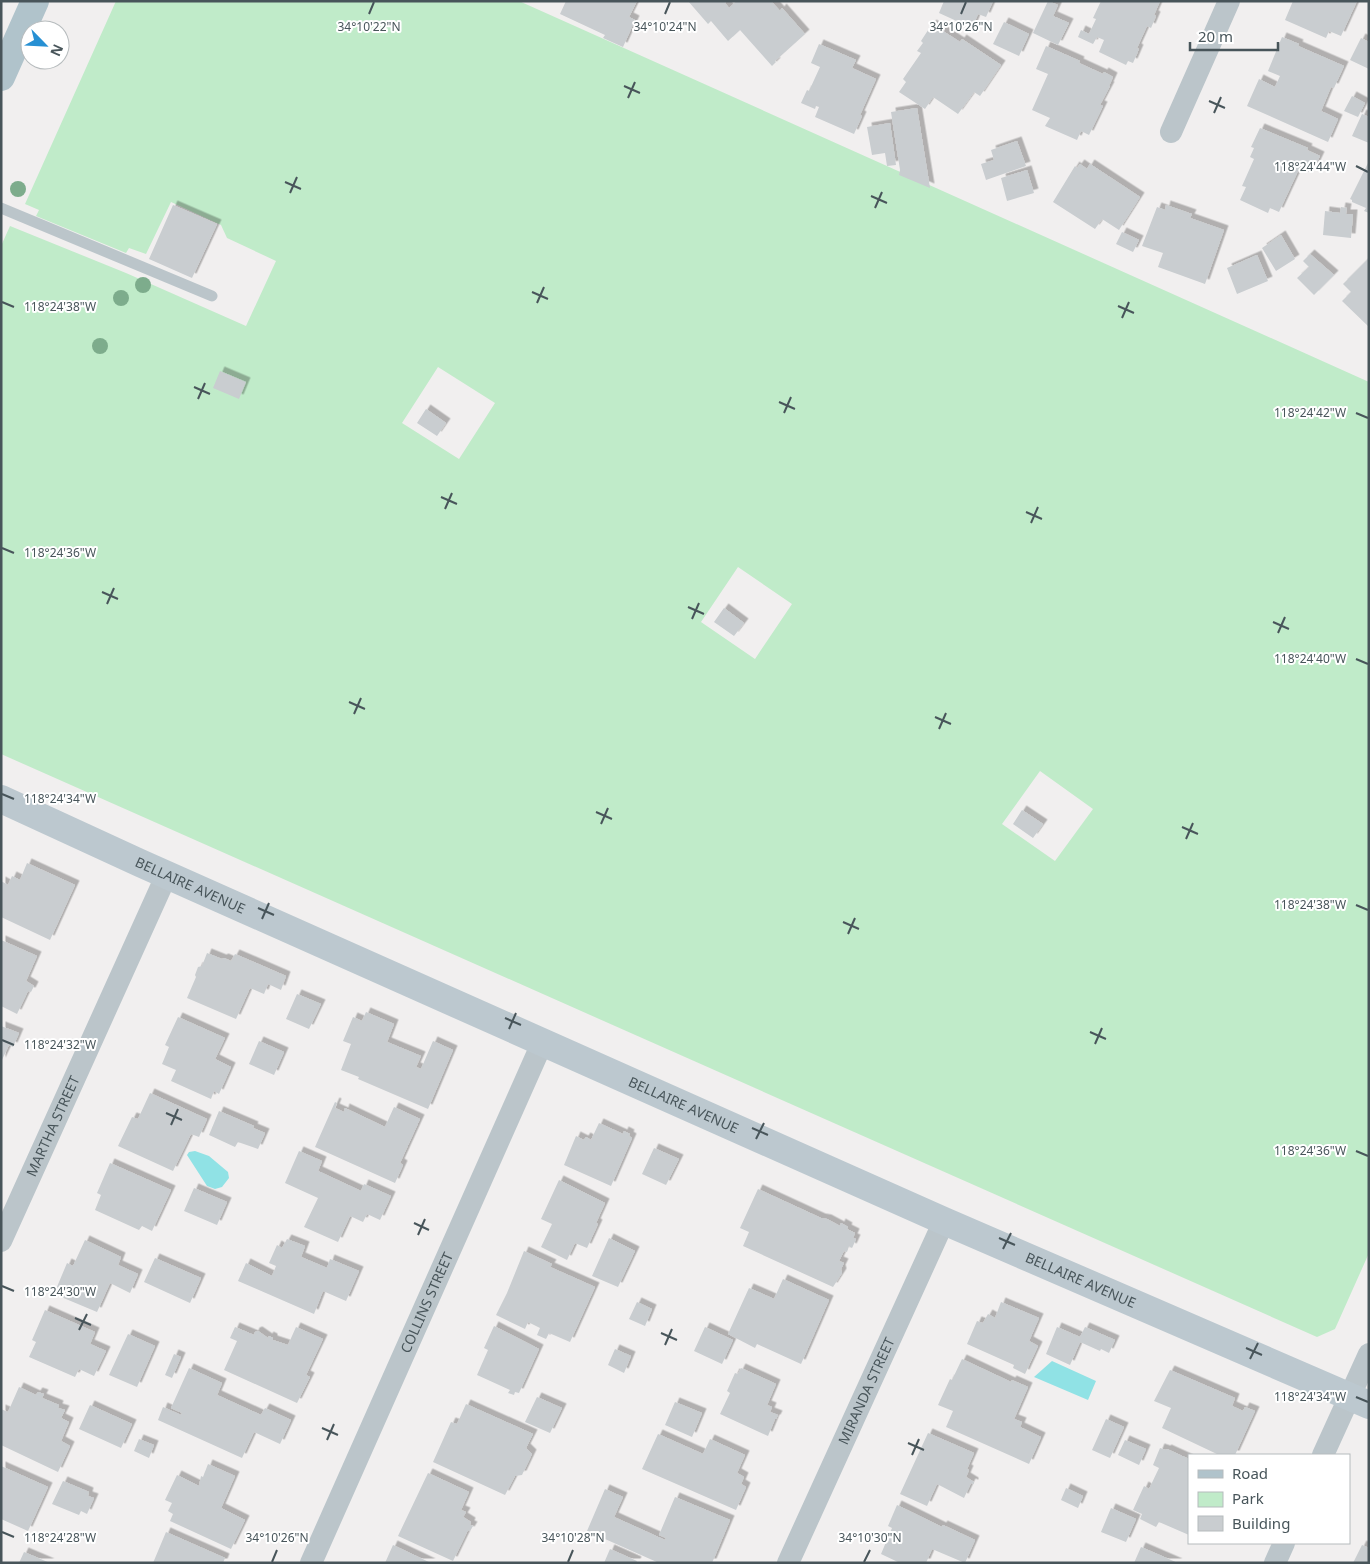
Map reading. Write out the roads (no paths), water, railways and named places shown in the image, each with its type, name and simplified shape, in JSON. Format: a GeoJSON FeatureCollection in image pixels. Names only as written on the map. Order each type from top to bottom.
{"type":"FeatureCollection","features":[{"type":"Feature","properties":{"kind":"main road"},"geometry":{"type":"LineString","coordinates":[[1,78],[35,1]]}},
{"type":"Feature","properties":{"kind":"street"},"geometry":{"type":"LineString","coordinates":[[1171,132],[1229,1]]}},
{"type":"Feature","properties":{"kind":"street","name":"BELLAIRE AVENUE"},"geometry":{"type":"LineString","coordinates":[[1,799],[944,1221],[1359,1401]]}},
{"type":"Feature","properties":{"kind":"street","name":"MARTHA STREET"},"geometry":{"type":"LineString","coordinates":[[1,1241],[166,874]]}},
{"type":"Feature","properties":{"kind":"street","name":"COLLINS STREET"},"geometry":{"type":"LineString","coordinates":[[311,1563],[543,1041]]}},
{"type":"Feature","properties":{"kind":"street","name":"MIRANDA STREET"},"geometry":{"type":"LineString","coordinates":[[788,1563],[944,1221]]}},
{"type":"Feature","properties":{"kind":"street"},"geometry":{"type":"LineString","coordinates":[[1324,1454],[1359,1401],[1369,1354]]}},
{"type":"Feature","properties":{"kind":"street"},"geometry":{"type":"LineString","coordinates":[[1275,1563],[1284,1544]]}},
{"type":"Feature","properties":{"kind":"lane"},"geometry":{"type":"LineString","coordinates":[[1,208],[212,296]]}},
{"type":"Feature","properties":{"kind":"water"},"geometry":{"type":"Polygon","coordinates":[[[195,1151],[209,1156],[228,1172],[229,1178],[222,1187],[215,1189],[207,1186],[187,1155],[189,1152],[195,1151]]]}},
{"type":"Feature","properties":{"kind":"water"},"geometry":{"type":"Polygon","coordinates":[[[1052,1361],[1096,1381],[1088,1400],[1034,1377],[1052,1361]]]}}]}
